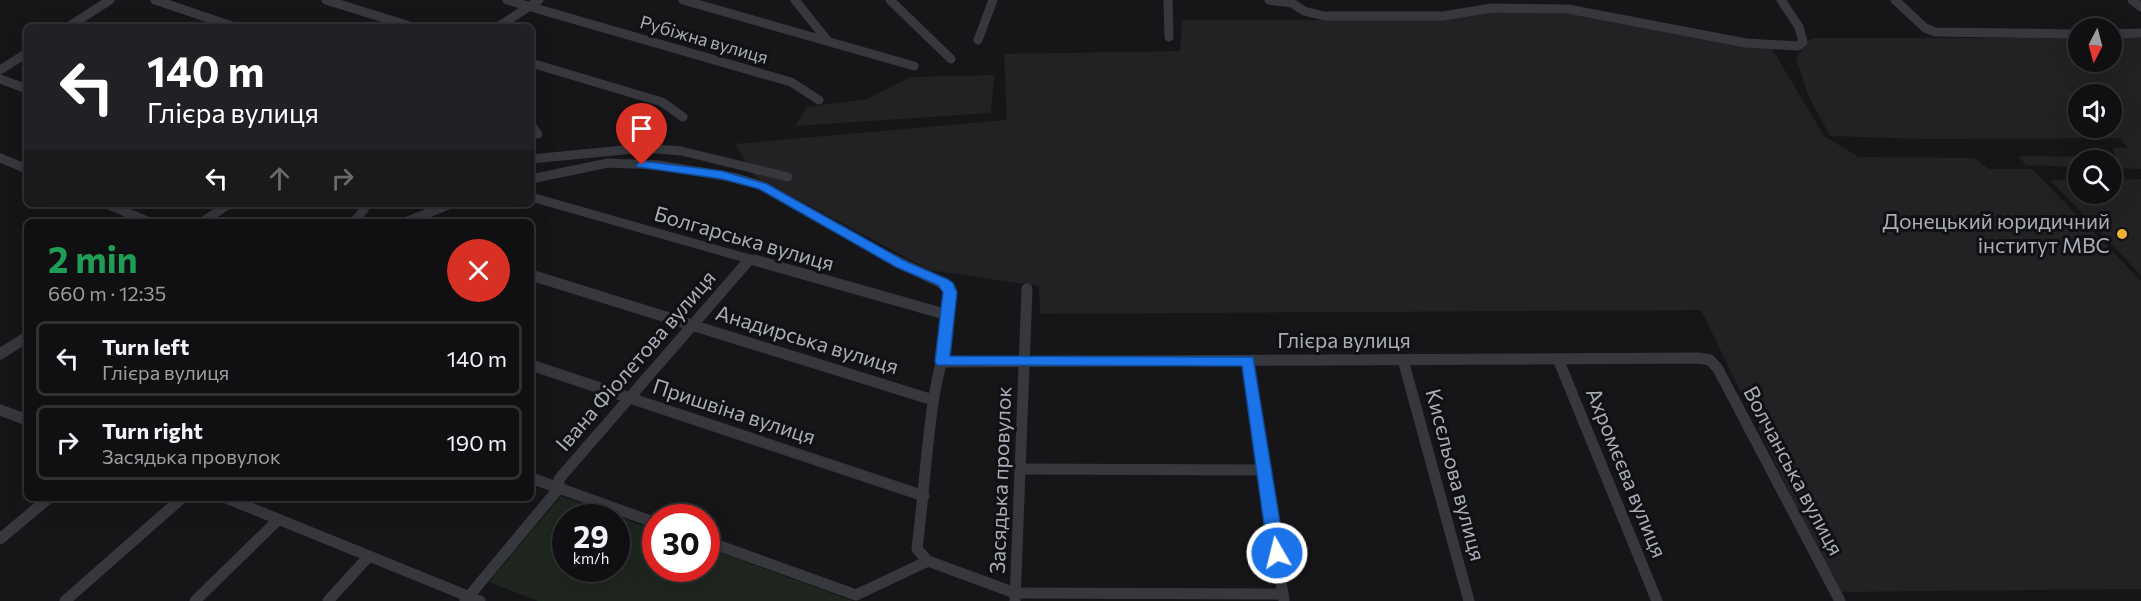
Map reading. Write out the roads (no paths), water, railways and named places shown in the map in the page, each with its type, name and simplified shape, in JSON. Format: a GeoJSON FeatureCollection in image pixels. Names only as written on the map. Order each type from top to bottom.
{"type":"FeatureCollection","features":[{"type":"Feature","properties":{"kind":"street"},"geometry":{"type":"LineString","coordinates":[[73,24],[110,0]]}},
{"type":"Feature","properties":{"kind":"street"},"geometry":{"type":"LineString","coordinates":[[155,0],[226,24]]}},
{"type":"Feature","properties":{"kind":"street"},"geometry":{"type":"LineString","coordinates":[[326,0],[403,24]]}},
{"type":"Feature","properties":{"kind":"street","name":"Рубіжна вулиця"},"geometry":{"type":"LineString","coordinates":[[507,0],[791,82],[819,100]]}},
{"type":"Feature","properties":{"kind":"street"},"geometry":{"type":"LineString","coordinates":[[503,24],[539,0]]}},
{"type":"Feature","properties":{"kind":"street"},"geometry":{"type":"LineString","coordinates":[[683,0],[914,66]]}},
{"type":"Feature","properties":{"kind":"street"},"geometry":{"type":"LineString","coordinates":[[795,0],[828,40]]}},
{"type":"Feature","properties":{"kind":"street"},"geometry":{"type":"LineString","coordinates":[[890,0],[951,59]]}},
{"type":"Feature","properties":{"kind":"street"},"geometry":{"type":"LineString","coordinates":[[978,39],[993,0]]}},
{"type":"Feature","properties":{"kind":"street"},"geometry":{"type":"LineString","coordinates":[[1168,0],[1169,38]]}},
{"type":"Feature","properties":{"kind":"street"},"geometry":{"type":"LineString","coordinates":[[1269,0],[1294,2],[1304,11],[1324,16],[1443,16],[1492,8],[1558,8],[1746,43],[1798,46],[1803,42],[1800,27],[1781,0]]}},
{"type":"Feature","properties":{"kind":"street"},"geometry":{"type":"LineString","coordinates":[[1895,0],[1925,28],[1935,32],[2068,34]]}},
{"type":"Feature","properties":{"kind":"street"},"geometry":{"type":"LineString","coordinates":[[2132,0],[2141,7]]}},
{"type":"Feature","properties":{"kind":"street"},"geometry":{"type":"LineString","coordinates":[[2122,34],[2141,33]]}},
{"type":"Feature","properties":{"kind":"street"},"geometry":{"type":"LineString","coordinates":[[0,70],[24,55]]}},
{"type":"Feature","properties":{"kind":"street"},"geometry":{"type":"LineString","coordinates":[[534,64],[662,102],[683,117]]}},
{"type":"Feature","properties":{"kind":"street"},"geometry":{"type":"LineString","coordinates":[[0,79],[24,88]]}},
{"type":"Feature","properties":{"kind":"street"},"geometry":{"type":"LineString","coordinates":[[534,129],[538,134]]}},
{"type":"Feature","properties":{"kind":"street"},"geometry":{"type":"LineString","coordinates":[[534,159],[653,148],[681,150],[788,177]]}},
{"type":"Feature","properties":{"kind":"street"},"geometry":{"type":"LineString","coordinates":[[0,158],[24,168]]}},
{"type":"Feature","properties":{"kind":"street"},"geometry":{"type":"LineString","coordinates":[[534,178],[608,163],[659,165],[737,178],[763,186],[901,264],[948,286],[950,292],[948,315],[942,362],[933,400],[918,549],[928,561],[1015,597],[1283,598],[1248,361]]}},
{"type":"Feature","properties":{"kind":"street","name":"Болгарська вулиця"},"geometry":{"type":"LineString","coordinates":[[534,198],[948,315]]}},
{"type":"Feature","properties":{"kind":"street"},"geometry":{"type":"LineString","coordinates":[[114,207],[142,219]]}},
{"type":"Feature","properties":{"kind":"street"},"geometry":{"type":"LineString","coordinates":[[206,219],[224,207]]}},
{"type":"Feature","properties":{"kind":"street"},"geometry":{"type":"LineString","coordinates":[[356,219],[365,207]]}},
{"type":"Feature","properties":{"kind":"street"},"geometry":{"type":"LineString","coordinates":[[413,219],[443,207]]}},
{"type":"Feature","properties":{"kind":"street","name":"Івана Фіолетова вулиця"},"geometry":{"type":"LineString","coordinates":[[471,600],[559,488],[559,479],[750,259]]}},
{"type":"Feature","properties":{"kind":"street","name":"Анадирська вулиця"},"geometry":{"type":"LineString","coordinates":[[534,276],[933,400]]}},
{"type":"Feature","properties":{"kind":"street","name":"Засядька провулок"},"geometry":{"type":"LineString","coordinates":[[1015,597],[1027,289]]}},
{"type":"Feature","properties":{"kind":"street"},"geometry":{"type":"LineString","coordinates":[[0,354],[24,339]]}},
{"type":"Feature","properties":{"kind":"street","name":"Глієра вулиця"},"geometry":{"type":"LineString","coordinates":[[942,362],[1698,358],[1710,360]]}},
{"type":"Feature","properties":{"kind":"street","name":"Ахромєєва вулиця"},"geometry":{"type":"LineString","coordinates":[[1558,359],[1657,601]]}},
{"type":"Feature","properties":{"kind":"street","name":"Кисєльова вулиця"},"geometry":{"type":"LineString","coordinates":[[1403,360],[1469,601]]}},
{"type":"Feature","properties":{"kind":"street","name":"Волчанська вулиця"},"geometry":{"type":"LineString","coordinates":[[1710,360],[1719,369],[1751,435],[1840,601]]}},
{"type":"Feature","properties":{"kind":"street","name":"Пришвіна вулиця"},"geometry":{"type":"LineString","coordinates":[[534,366],[924,496]]}},
{"type":"Feature","properties":{"kind":"street"},"geometry":{"type":"LineString","coordinates":[[0,410],[24,419]]}},
{"type":"Feature","properties":{"kind":"street"},"geometry":{"type":"LineString","coordinates":[[1021,469],[1264,470]]}},
{"type":"Feature","properties":{"kind":"street"},"geometry":{"type":"LineString","coordinates":[[534,479],[642,518]]}},
{"type":"Feature","properties":{"kind":"street"},"geometry":{"type":"LineString","coordinates":[[0,539],[45,501]]}},
{"type":"Feature","properties":{"kind":"street"},"geometry":{"type":"LineString","coordinates":[[65,601],[179,501]]}},
{"type":"Feature","properties":{"kind":"street"},"geometry":{"type":"LineString","coordinates":[[233,501],[471,600]]}},
{"type":"Feature","properties":{"kind":"street"},"geometry":{"type":"LineString","coordinates":[[195,601],[278,520]]}},
{"type":"Feature","properties":{"kind":"street"},"geometry":{"type":"LineString","coordinates":[[720,546],[856,595],[928,561]]}},
{"type":"Feature","properties":{"kind":"street"},"geometry":{"type":"LineString","coordinates":[[328,601],[369,556]]}},
{"type":"Feature","properties":{"kind":"place","name":"Донецький юридичний інститут МВС"},"geometry":{"type":"Point","coordinates":[2122,234]}}]}
